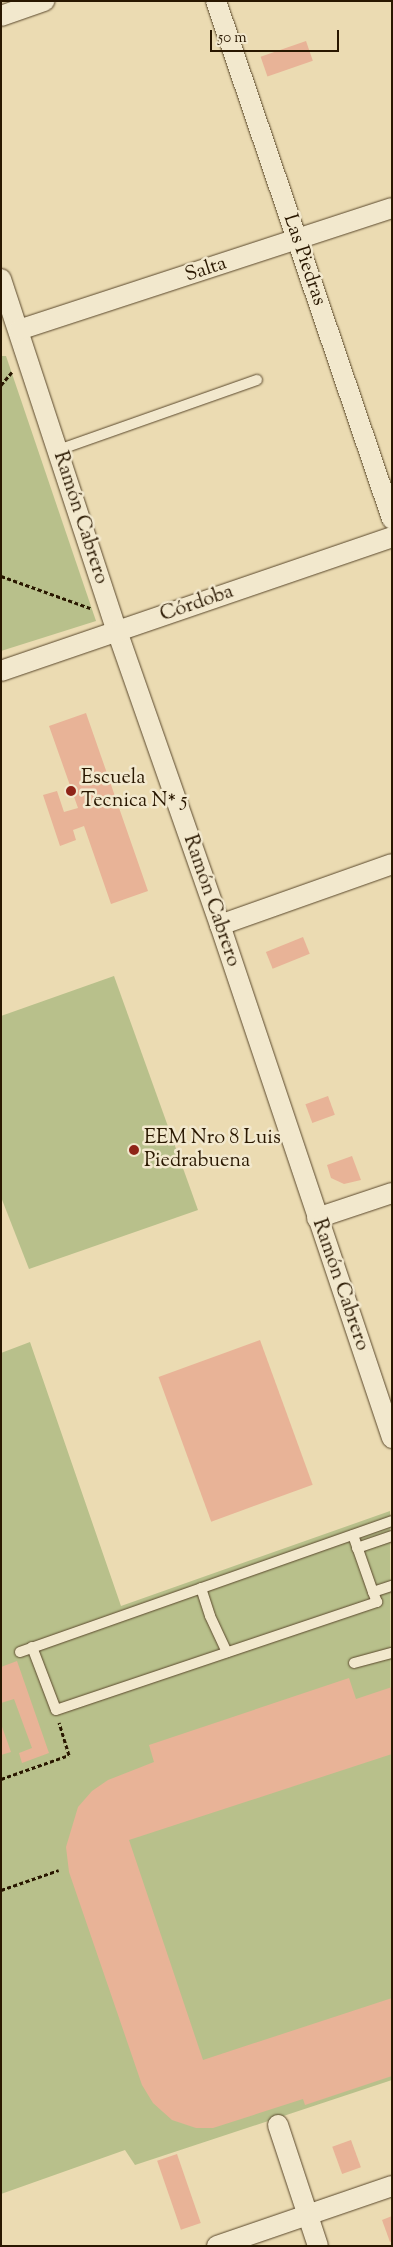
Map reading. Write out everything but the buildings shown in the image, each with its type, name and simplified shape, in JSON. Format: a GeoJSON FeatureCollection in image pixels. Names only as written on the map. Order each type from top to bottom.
{"type":"FeatureCollection","features":[{"type":"Feature","properties":{"kind":"street"},"geometry":{"type":"LineString","coordinates":[[1,16],[44,1]]}},
{"type":"Feature","properties":{"kind":"street","name":"Las Piedras"},"geometry":{"type":"LineString","coordinates":[[216,1],[392,518]]}},
{"type":"Feature","properties":{"kind":"street","name":"Salta"},"geometry":{"type":"LineString","coordinates":[[19,330],[392,208]]}},
{"type":"Feature","properties":{"kind":"street","name":"Ramón Cabrero"},"geometry":{"type":"LineString","coordinates":[[1,279],[6,308],[19,330],[115,624],[220,925],[392,1438]]}},
{"type":"Feature","properties":{"kind":"street","name":"Córdoba"},"geometry":{"type":"LineString","coordinates":[[1,671],[115,624],[392,537]]}},
{"type":"Feature","properties":{"kind":"street"},"geometry":{"type":"LineString","coordinates":[[220,925],[392,864]]}},
{"type":"Feature","properties":{"kind":"street"},"geometry":{"type":"LineString","coordinates":[[317,1218],[392,1193]]}},
{"type":"Feature","properties":{"kind":"street"},"geometry":{"type":"LineString","coordinates":[[278,2125],[318,2246]]}},
{"type":"Feature","properties":{"kind":"street"},"geometry":{"type":"LineString","coordinates":[[217,2246],[392,2186]]}},
{"type":"Feature","properties":{"kind":"lane"},"geometry":{"type":"LineString","coordinates":[[58,450],[257,380]]}},
{"type":"Feature","properties":{"kind":"lane"},"geometry":{"type":"LineString","coordinates":[[20,1652],[392,1521]]}},
{"type":"Feature","properties":{"kind":"lane"},"geometry":{"type":"LineString","coordinates":[[32,1647],[56,1710],[377,1602],[352,1535]]}},
{"type":"Feature","properties":{"kind":"lane"},"geometry":{"type":"LineString","coordinates":[[357,1548],[392,1536]]}},
{"type":"Feature","properties":{"kind":"lane"},"geometry":{"type":"LineString","coordinates":[[373,1592],[392,1586]]}},
{"type":"Feature","properties":{"kind":"lane"},"geometry":{"type":"LineString","coordinates":[[201,1588],[210,1616],[227,1652]]}},
{"type":"Feature","properties":{"kind":"lane"},"geometry":{"type":"LineString","coordinates":[[354,1663],[392,1653]]}},
{"type":"Feature","properties":{"kind":"path"},"geometry":{"type":"LineString","coordinates":[[1,576],[115,624]]}},
{"type":"Feature","properties":{"kind":"path"},"geometry":{"type":"LineString","coordinates":[[1,1778],[69,1756],[56,1710]]}},
{"type":"Feature","properties":{"kind":"path"},"geometry":{"type":"LineString","coordinates":[[1,1890],[59,1870]]}},
{"type":"Feature","properties":{"kind":"green space"},"geometry":{"type":"Polygon","coordinates":[[[1,356],[6,356],[96,621],[1,651],[1,356]]]}},
{"type":"Feature","properties":{"kind":"green space"},"geometry":{"type":"Polygon","coordinates":[[[114,976],[198,1210],[29,1269],[1,1197],[1,1016],[114,976]]]}},
{"type":"Feature","properties":{"kind":"green space"},"geometry":{"type":"Polygon","coordinates":[[[30,1342],[121,1606],[390,1511],[392,2080],[135,2165],[125,2150],[1,2194],[1,1353],[30,1342]]]}},
{"type":"Feature","properties":{"kind":"place","name":"Escuela Tecnica N* 5"},"geometry":{"type":"Point","coordinates":[71,791]}},
{"type":"Feature","properties":{"kind":"place","name":"EEM Nro 8 Luis Piedrabuena"},"geometry":{"type":"Point","coordinates":[134,1150]}}]}
